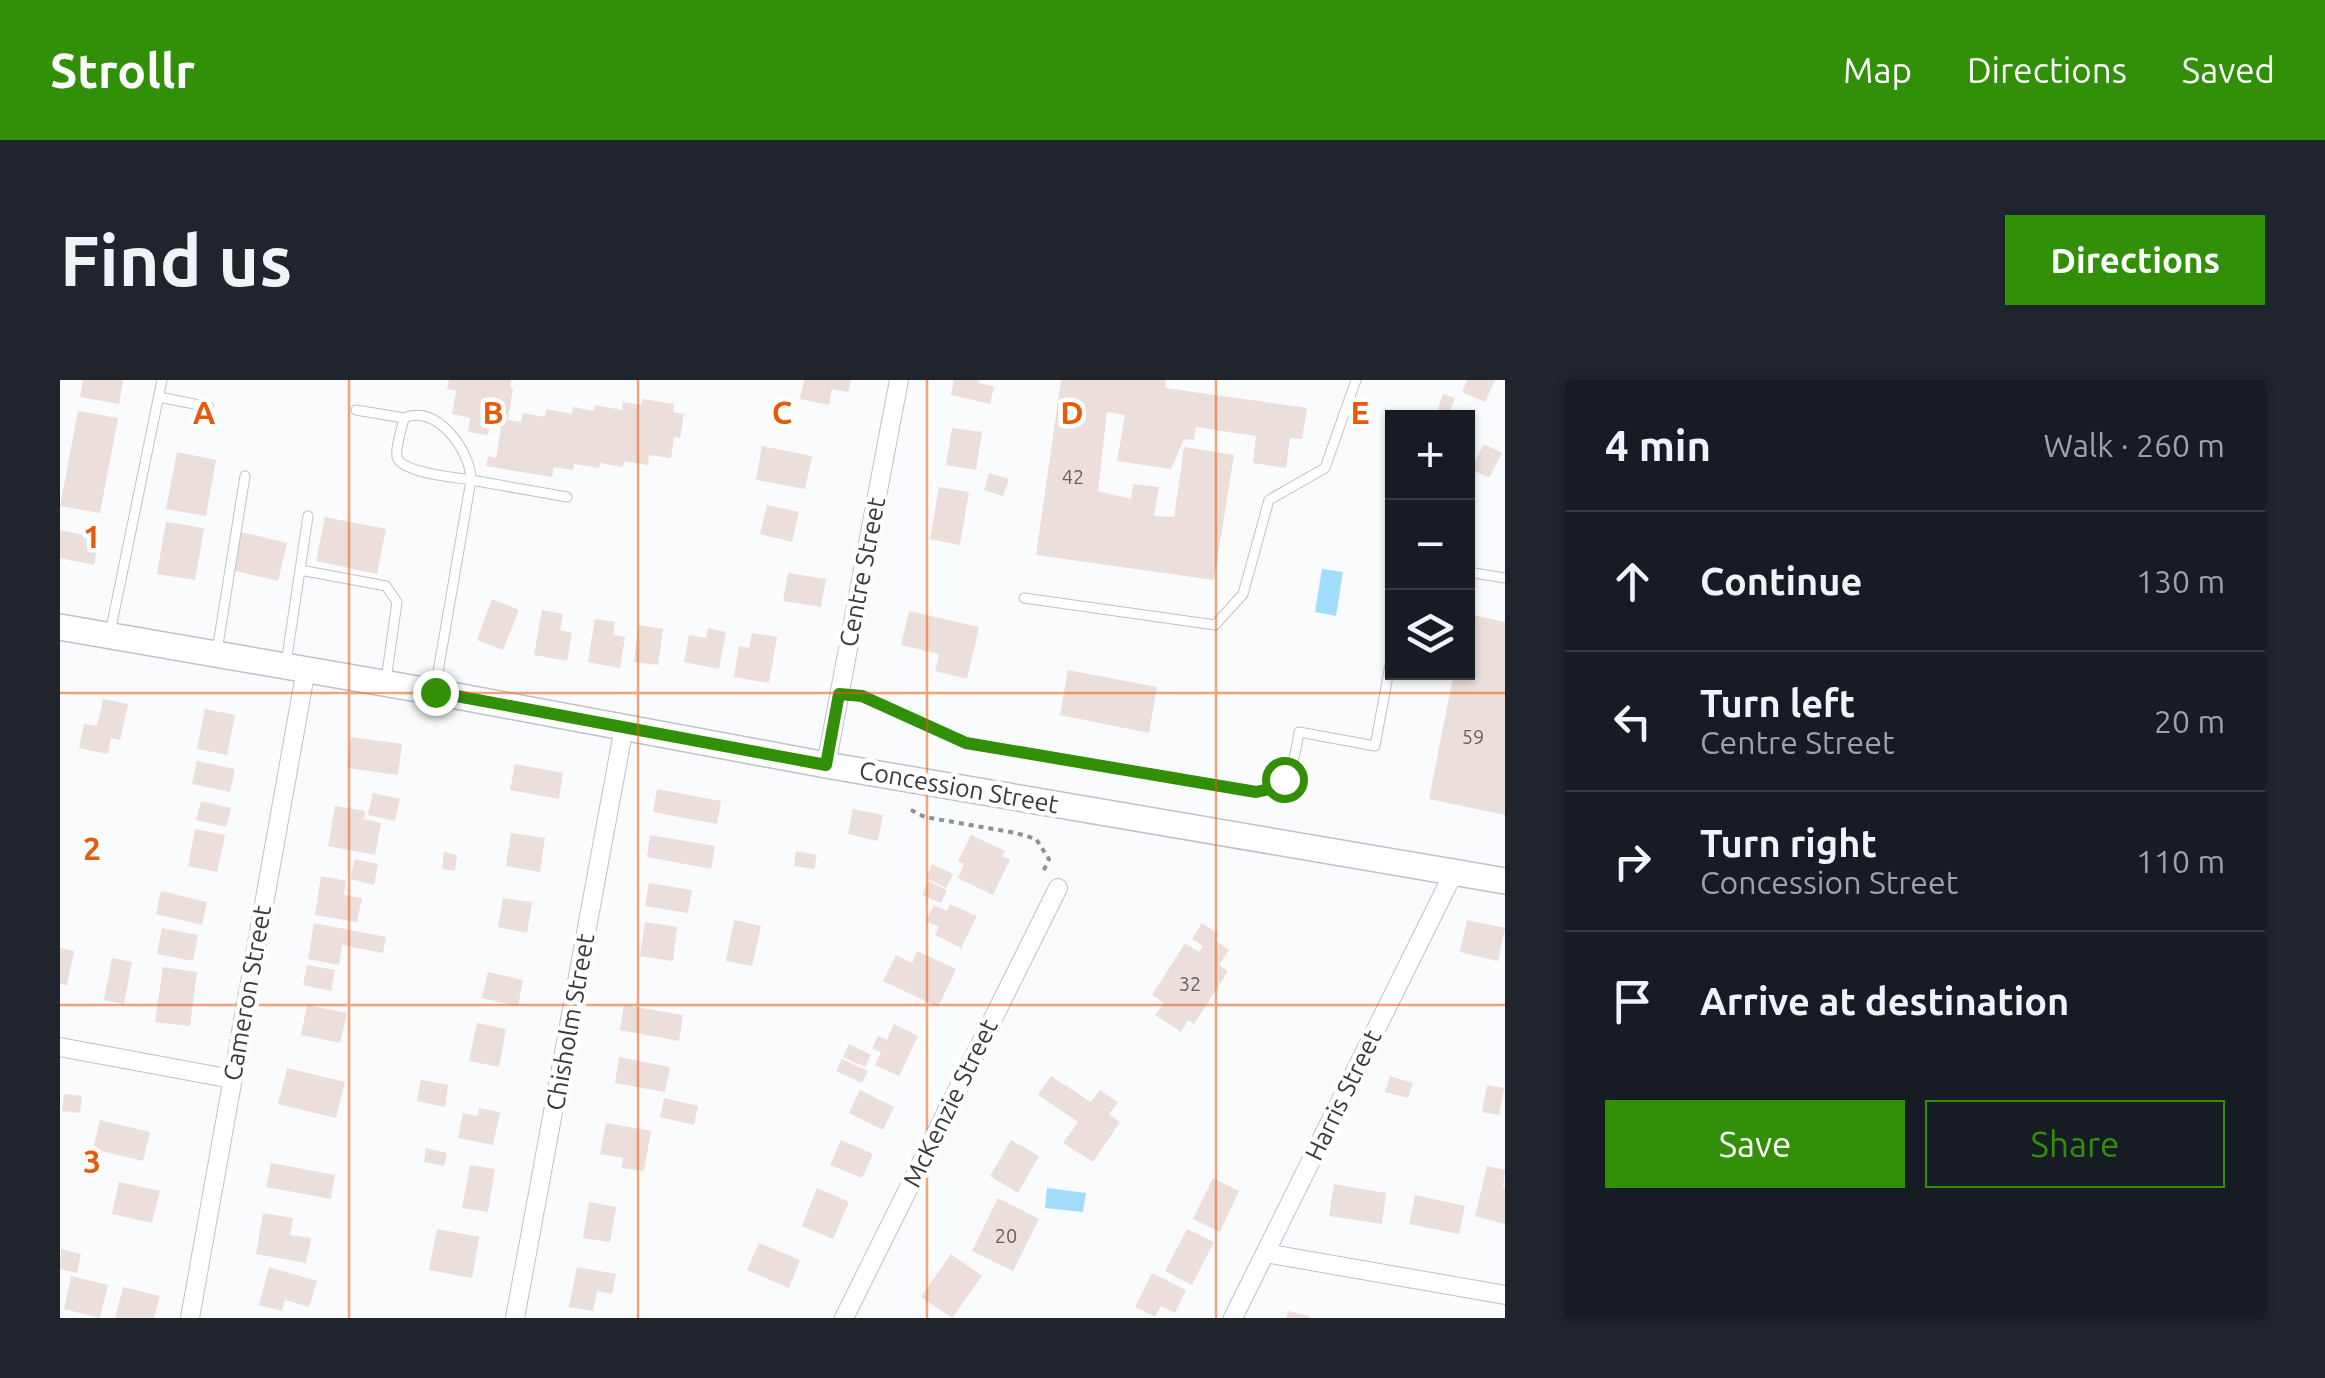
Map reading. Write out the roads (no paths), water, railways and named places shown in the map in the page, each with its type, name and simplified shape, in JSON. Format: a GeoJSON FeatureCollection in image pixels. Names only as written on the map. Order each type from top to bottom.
{"type":"FeatureCollection","features":[{"type":"Feature","properties":{"kind":"main road","name":"Concession Street"},"geometry":{"type":"LineString","coordinates":[[60,627],[826,765],[1505,881]]}},
{"type":"Feature","properties":{"kind":"street","name":"Centre Street"},"geometry":{"type":"LineString","coordinates":[[826,765],[899,380]]}},
{"type":"Feature","properties":{"kind":"street","name":"Cameron Street"},"geometry":{"type":"LineString","coordinates":[[190,1318],[232,1080],[295,667]]}},
{"type":"Feature","properties":{"kind":"street","name":"Chisholm Street"},"geometry":{"type":"LineString","coordinates":[[515,1318],[624,727]]}},
{"type":"Feature","properties":{"kind":"street","name":"Harris Street"},"geometry":{"type":"LineString","coordinates":[[1233,1318],[1454,872]]}},
{"type":"Feature","properties":{"kind":"street","name":"McKenzie Street"},"geometry":{"type":"LineString","coordinates":[[844,1318],[1058,888]]}},
{"type":"Feature","properties":{"kind":"street"},"geometry":{"type":"LineString","coordinates":[[60,1047],[232,1080]]}},
{"type":"Feature","properties":{"kind":"street"},"geometry":{"type":"LineString","coordinates":[[1265,1253],[1505,1295]]}},
{"type":"Feature","properties":{"kind":"lane"},"geometry":{"type":"LineString","coordinates":[[110,636],[162,380]]}},
{"type":"Feature","properties":{"kind":"lane"},"geometry":{"type":"LineString","coordinates":[[1024,598],[1216,625],[1242,594],[1269,500],[1326,468],[1356,380]]}},
{"type":"Feature","properties":{"kind":"lane"},"geometry":{"type":"LineString","coordinates":[[159,397],[209,407]]}},
{"type":"Feature","properties":{"kind":"lane"},"geometry":{"type":"LineString","coordinates":[[356,410],[404,418],[420,415],[435,421],[447,430],[471,468],[435,692]]}},
{"type":"Feature","properties":{"kind":"lane"},"geometry":{"type":"LineString","coordinates":[[404,418],[397,455],[406,468],[568,497]]}},
{"type":"Feature","properties":{"kind":"lane"},"geometry":{"type":"LineString","coordinates":[[217,654],[244,476]]}},
{"type":"Feature","properties":{"kind":"lane"},"geometry":{"type":"LineString","coordinates":[[295,667],[300,570],[308,516]]}},
{"type":"Feature","properties":{"kind":"lane"},"geometry":{"type":"LineString","coordinates":[[300,570],[386,586],[397,602],[386,683]]}},
{"type":"Feature","properties":{"kind":"lane"},"geometry":{"type":"LineString","coordinates":[[1475,573],[1505,578]]}},
{"type":"Feature","properties":{"kind":"lane"},"geometry":{"type":"LineString","coordinates":[[839,694],[862,696],[966,743],[1256,792],[1274,788],[1284,779],[1294,760],[1299,732],[1375,746],[1387,680]]}},
{"type":"Feature","properties":{"kind":"water"},"geometry":{"type":"Polygon","coordinates":[[[1322,569],[1343,572],[1336,616],[1315,612],[1322,569]]]}},
{"type":"Feature","properties":{"kind":"water"},"geometry":{"type":"Polygon","coordinates":[[[1047,1188],[1086,1193],[1083,1212],[1045,1208],[1047,1188]]]}}]}
